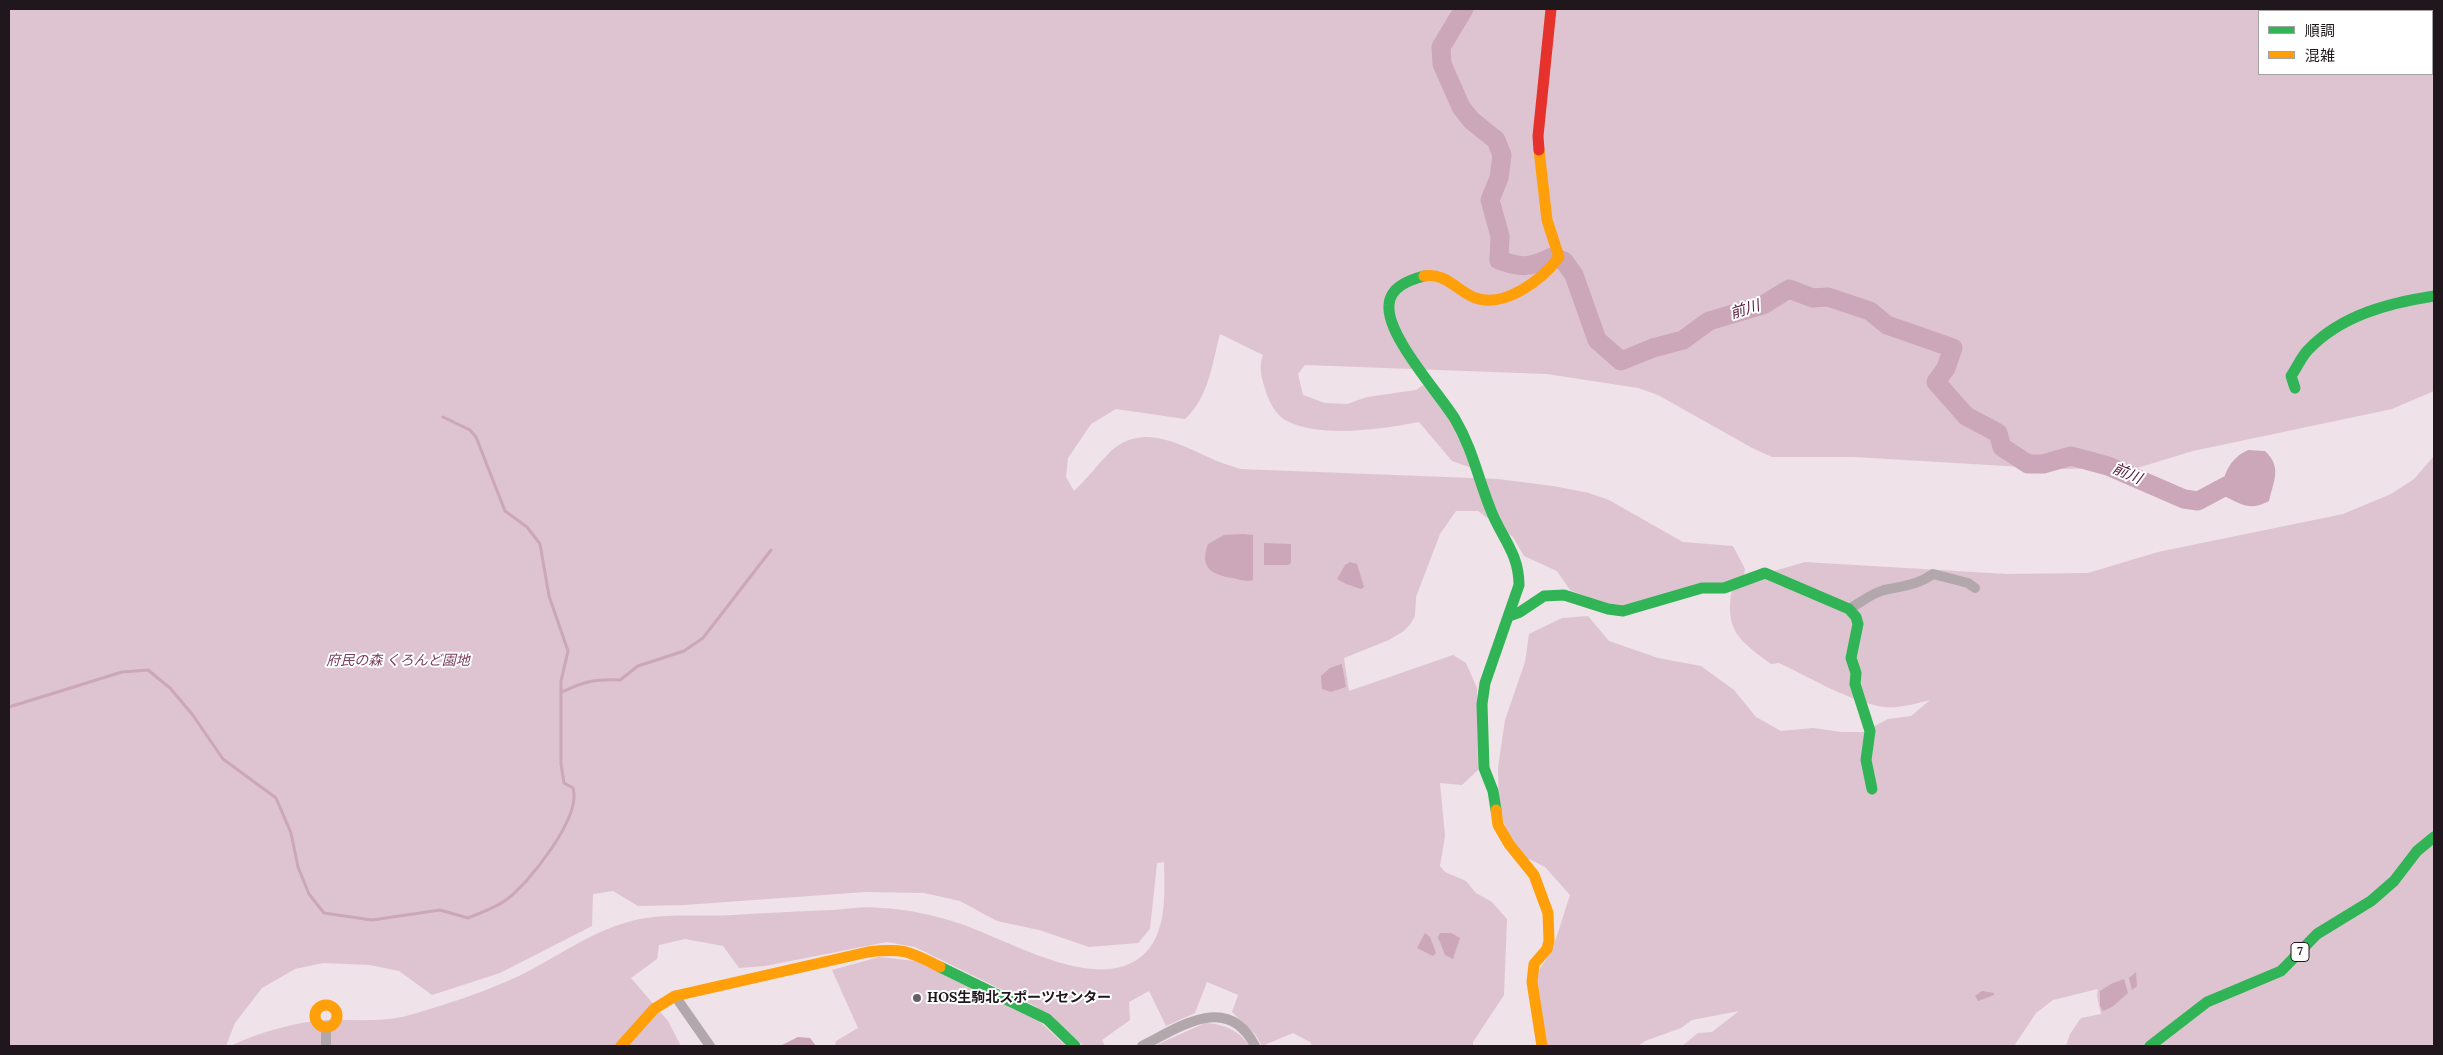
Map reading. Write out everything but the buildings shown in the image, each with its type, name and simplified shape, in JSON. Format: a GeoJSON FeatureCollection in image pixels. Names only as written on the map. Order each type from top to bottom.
{"type":"FeatureCollection","features":[{"type":"Feature","properties":{"kind":"street"},"geometry":{"type":"LineString","coordinates":[[1542,1046],[1532,982],[1534,964],[1547,949],[1549,941],[1548,913],[1534,875],[1509,844],[1498,825],[1493,791],[1484,768],[1482,704],[1485,683],[1519,585],[1520,569],[1516,554],[1492,515],[1477,468],[1463,435],[1393,330],[1388,316],[1389,300],[1393,290],[1403,283],[1427,275],[1436,275],[1480,300],[1495,299],[1530,284],[1557,261],[1547,220],[1538,136],[1551,9]]}},
{"type":"Feature","properties":{"kind":"street"},"geometry":{"type":"LineString","coordinates":[[2295,388],[2291,376],[2308,351],[2343,324],[2369,310],[2434,296]]}},
{"type":"Feature","properties":{"kind":"street"},"geometry":{"type":"LineString","coordinates":[[1509,616],[1520,612],[1538,598],[1544,596],[1564,595],[1608,609],[1622,611],[1702,588],[1724,588],[1752,576],[1765,574],[1849,609],[1856,617],[1858,624],[1851,658],[1856,672],[1855,684],[1866,714],[1870,732],[1866,760],[1872,789]]}},
{"type":"Feature","properties":{"kind":"street"},"geometry":{"type":"LineString","coordinates":[[1849,609],[1882,591],[1907,586],[1925,580],[1933,574],[1968,583],[1974,588]]}},
{"type":"Feature","properties":{"kind":"street","name":"7"},"geometry":{"type":"LineString","coordinates":[[2150,1046],[2207,1002],[2281,971],[2317,934],[2371,901],[2394,881],[2417,851],[2434,837]]}},
{"type":"Feature","properties":{"kind":"street"},"geometry":{"type":"LineString","coordinates":[[621,1046],[654,1009],[675,996],[852,955],[897,949],[936,964],[1033,1011],[1046,1019],[1075,1046]]}},
{"type":"Feature","properties":{"kind":"street"},"geometry":{"type":"LineString","coordinates":[[675,996],[710,1046]]}},
{"type":"Feature","properties":{"kind":"street"},"geometry":{"type":"LineString","coordinates":[[1142,1046],[1196,1019],[1216,1017],[1226,1018],[1243,1029],[1255,1046]]}},
{"type":"Feature","properties":{"kind":"street"},"geometry":{"type":"LineString","coordinates":[[326,1028],[326,1046]]}},
{"type":"Feature","properties":{"kind":"green space","name":"府民の森 くろんど園地"},"geometry":{"type":"Polygon","coordinates":[[[9,9],[2434,9],[2434,391],[2392,409],[2193,451],[2137,468],[2056,469],[1854,457],[1772,457],[1754,449],[1658,395],[1638,388],[1547,374],[1305,365],[1298,374],[1303,395],[1325,403],[1347,404],[1367,397],[1416,390],[1426,383],[1450,418],[1475,469],[1452,461],[1419,422],[1353,431],[1335,431],[1303,427],[1285,420],[1274,410],[1266,392],[1261,369],[1263,355],[1220,334],[1205,390],[1185,419],[1116,409],[1091,424],[1068,458],[1066,477],[1074,491],[1111,451],[1123,443],[1135,438],[1160,438],[1240,469],[1498,479],[1553,486],[1589,493],[1609,500],[1683,542],[1733,546],[1745,569],[1743,580],[1628,607],[1610,606],[1570,590],[1557,571],[1524,556],[1513,537],[1478,511],[1456,511],[1440,534],[1416,597],[1415,616],[1411,623],[1404,631],[1389,640],[1344,658],[1349,691],[1453,655],[1466,663],[1477,688],[1478,770],[1462,785],[1440,783],[1445,836],[1440,866],[1445,872],[1466,881],[1476,893],[1492,902],[1507,919],[1504,995],[1473,1042],[1473,1046],[1312,1046],[1310,1042],[1293,1033],[1262,1046],[1255,1034],[1232,1012],[1238,995],[1207,982],[1195,1013],[1166,1026],[1149,991],[1129,1002],[1130,1020],[1102,1040],[1105,1046],[1084,1046],[1035,1006],[915,947],[887,942],[765,966],[739,968],[723,946],[685,939],[659,945],[657,959],[631,978],[668,1021],[681,1046],[230,1046],[264,1033],[301,1023],[326,1020],[389,1019],[424,1011],[506,982],[586,939],[613,927],[654,917],[733,915],[875,907],[939,917],[1040,956],[1084,968],[1105,969],[1124,966],[1138,959],[1149,949],[1156,937],[1161,923],[1163,908],[1164,862],[1157,863],[1150,929],[1138,943],[1089,947],[1039,930],[997,921],[960,901],[924,893],[865,892],[685,905],[638,906],[613,891],[593,894],[592,926],[500,973],[432,995],[399,971],[370,965],[323,963],[295,969],[262,988],[235,1023],[226,1046],[9,1046],[9,9]]]}},
{"type":"Feature","properties":{"kind":"green space"},"geometry":{"type":"Polygon","coordinates":[[[2434,456],[2434,1046],[2066,1046],[2070,1034],[2081,1018],[2101,1014],[2097,996],[2098,989],[2053,1000],[2036,1013],[2014,1046],[1682,1046],[1698,1033],[1712,1032],[1739,1011],[1692,1020],[1681,1028],[1645,1041],[1638,1046],[1545,1046],[1536,975],[1553,948],[1570,895],[1545,867],[1527,858],[1511,840],[1499,811],[1498,768],[1505,720],[1525,662],[1529,634],[1562,618],[1588,616],[1609,641],[1658,658],[1701,666],[1734,690],[1756,717],[1781,731],[1813,728],[1842,732],[1863,732],[1888,719],[1911,716],[1930,700],[1898,707],[1878,706],[1840,693],[1779,663],[1771,664],[1737,634],[1730,615],[1732,589],[1774,571],[1805,562],[2007,574],[2088,573],[2158,552],[2343,514],[2391,494],[2414,479],[2434,456]]]}},
{"type":"Feature","properties":{"kind":"green space","name":"HOS生駒北スポーツセンター"},"geometry":{"type":"Polygon","coordinates":[[[879,957],[916,961],[1038,1020],[1066,1046],[835,1046],[836,1041],[858,1028],[832,970],[879,957]]]}},
{"type":"Feature","properties":{"kind":"green space"},"geometry":{"type":"Polygon","coordinates":[[[1205,1023],[1218,1025],[1236,1032],[1249,1046],[1154,1046],[1205,1023]]]}},
{"type":"Feature","properties":{"kind":"shaded area"},"geometry":{"type":"Polygon","coordinates":[[[2248,450],[2265,451],[2274,463],[2275,468],[2269,501],[2257,506],[2247,506],[2224,496],[2225,475],[2231,463],[2248,450]]]}},
{"type":"Feature","properties":{"kind":"shaded area"},"geometry":{"type":"Polygon","coordinates":[[[1224,535],[1253,535],[1253,580],[1248,581],[1226,577],[1209,569],[1205,559],[1208,544],[1224,535]]]}},
{"type":"Feature","properties":{"kind":"shaded area"},"geometry":{"type":"Polygon","coordinates":[[[1264,543],[1291,544],[1291,563],[1288,565],[1264,565],[1264,543]]]}},
{"type":"Feature","properties":{"kind":"shaded area"},"geometry":{"type":"Polygon","coordinates":[[[1350,562],[1357,564],[1364,587],[1361,589],[1337,579],[1345,565],[1350,562]]]}},
{"type":"Feature","properties":{"kind":"shaded area"},"geometry":{"type":"Polygon","coordinates":[[[1342,664],[1346,687],[1331,692],[1322,689],[1321,676],[1330,668],[1342,664]]]}},
{"type":"Feature","properties":{"kind":"shaded area"},"geometry":{"type":"Polygon","coordinates":[[[1425,933],[1430,937],[1436,953],[1433,956],[1417,948],[1425,933]]]}},
{"type":"Feature","properties":{"kind":"shaded area"},"geometry":{"type":"Polygon","coordinates":[[[1440,933],[1451,933],[1460,938],[1453,959],[1445,955],[1438,937],[1440,933]]]}},
{"type":"Feature","properties":{"kind":"shaded area"},"geometry":{"type":"Polygon","coordinates":[[[2136,972],[2137,986],[2132,990],[2129,978],[2136,972]]]}},
{"type":"Feature","properties":{"kind":"shaded area"},"geometry":{"type":"Polygon","coordinates":[[[2124,979],[2128,993],[2112,1007],[2103,1011],[2100,1006],[2100,991],[2124,979]]]}},
{"type":"Feature","properties":{"kind":"shaded area"},"geometry":{"type":"Polygon","coordinates":[[[1982,991],[1994,993],[1994,995],[1978,1001],[1975,996],[1982,991]]]}},
{"type":"Feature","properties":{"kind":"shaded area"},"geometry":{"type":"Polygon","coordinates":[[[798,1037],[810,1038],[816,1046],[780,1046],[798,1037]]]}},
{"type":"Feature","properties":{"kind":"waterway","name":"前川"},"geometry":{"type":"LineString","coordinates":[[1464,9],[1441,47],[1442,64],[1461,107],[1471,120],[1496,140],[1502,155],[1499,178],[1490,200],[1500,236],[1499,260],[1525,266],[1552,257],[1564,261],[1574,275],[1597,340],[1621,361],[1653,348],[1683,340],[1709,321],[1763,305],[1789,289],[1813,298],[1828,297],[1870,311],[1887,325],[1953,348],[1946,368],[1936,382],[1966,416],[1998,433],[2002,447],[2028,464],[2043,464],[2071,456],[2108,466],[2184,499],[2198,501],[2226,486]]}},
{"type":"Feature","properties":{"kind":"waterway"},"geometry":{"type":"LineString","coordinates":[[9,707],[122,672],[148,670],[170,688],[192,714],[223,759],[276,798],[291,833],[298,867],[309,894],[324,913],[372,920],[440,910],[468,918],[506,900],[540,865],[552,848],[570,815],[574,800],[573,788],[564,783],[561,764],[561,681],[568,651],[549,596],[540,544],[527,527],[505,511],[476,437],[470,430],[443,417]]}},
{"type":"Feature","properties":{"kind":"waterway"},"geometry":{"type":"LineString","coordinates":[[562,692],[577,685],[590,682],[620,680],[638,666],[684,651],[703,638],[771,550]]}},
{"type":"Feature","properties":{"kind":"traffic: fast"},"geometry":{"type":"LineString","coordinates":[[1424,276],[1401,285],[1393,293],[1389,305],[1390,317],[1396,332],[1414,363],[1461,430],[1471,452],[1494,518],[1516,563],[1518,573],[1519,585],[1485,683],[1482,704],[1484,768],[1493,791],[1496,810]]}},
{"type":"Feature","properties":{"kind":"traffic: fast"},"geometry":{"type":"LineString","coordinates":[[2295,388],[2291,376],[2303,356],[2321,338],[2335,328],[2366,312],[2400,302],[2434,296]]}},
{"type":"Feature","properties":{"kind":"traffic: fast"},"geometry":{"type":"LineString","coordinates":[[1509,616],[1520,612],[1544,596],[1564,595],[1608,609],[1623,611],[1702,588],[1724,588],[1765,573],[1849,609],[1856,617],[1858,624],[1851,658],[1856,673],[1855,684],[1870,731],[1866,760],[1872,789]]}},
{"type":"Feature","properties":{"kind":"traffic: fast"},"geometry":{"type":"LineString","coordinates":[[2150,1046],[2207,1002],[2281,971],[2317,934],[2371,901],[2394,881],[2417,851],[2434,837]]}},
{"type":"Feature","properties":{"kind":"traffic: fast"},"geometry":{"type":"LineString","coordinates":[[940,967],[1047,1019],[1075,1046]]}},
{"type":"Feature","properties":{"kind":"traffic: slow"},"geometry":{"type":"LineString","coordinates":[[1424,276],[1431,275],[1444,279],[1467,294],[1485,300],[1509,296],[1521,290],[1543,275],[1552,266],[1559,257],[1547,220],[1539,150]]}},
{"type":"Feature","properties":{"kind":"traffic: slow"},"geometry":{"type":"LineString","coordinates":[[1496,810],[1498,825],[1509,844],[1534,875],[1548,913],[1549,941],[1547,949],[1534,964],[1532,982],[1542,1046]]}},
{"type":"Feature","properties":{"kind":"traffic: slow"},"geometry":{"type":"LineString","coordinates":[[621,1046],[654,1009],[675,996],[868,952],[890,950],[906,952],[940,967]]}},
{"type":"Feature","properties":{"kind":"traffic: slow"},"geometry":{"type":"LineString","coordinates":[[326,1005],[334,1008],[337,1016],[334,1024],[326,1027],[318,1024],[315,1016],[318,1008],[326,1005]]}},
{"type":"Feature","properties":{"kind":"traffic: jam"},"geometry":{"type":"LineString","coordinates":[[1539,150],[1538,136],[1551,9]]}},
{"type":"Feature","properties":{"kind":"place","name":"HOS生駒北スポーツセンター"},"geometry":{"type":"Point","coordinates":[917,998]}}]}
